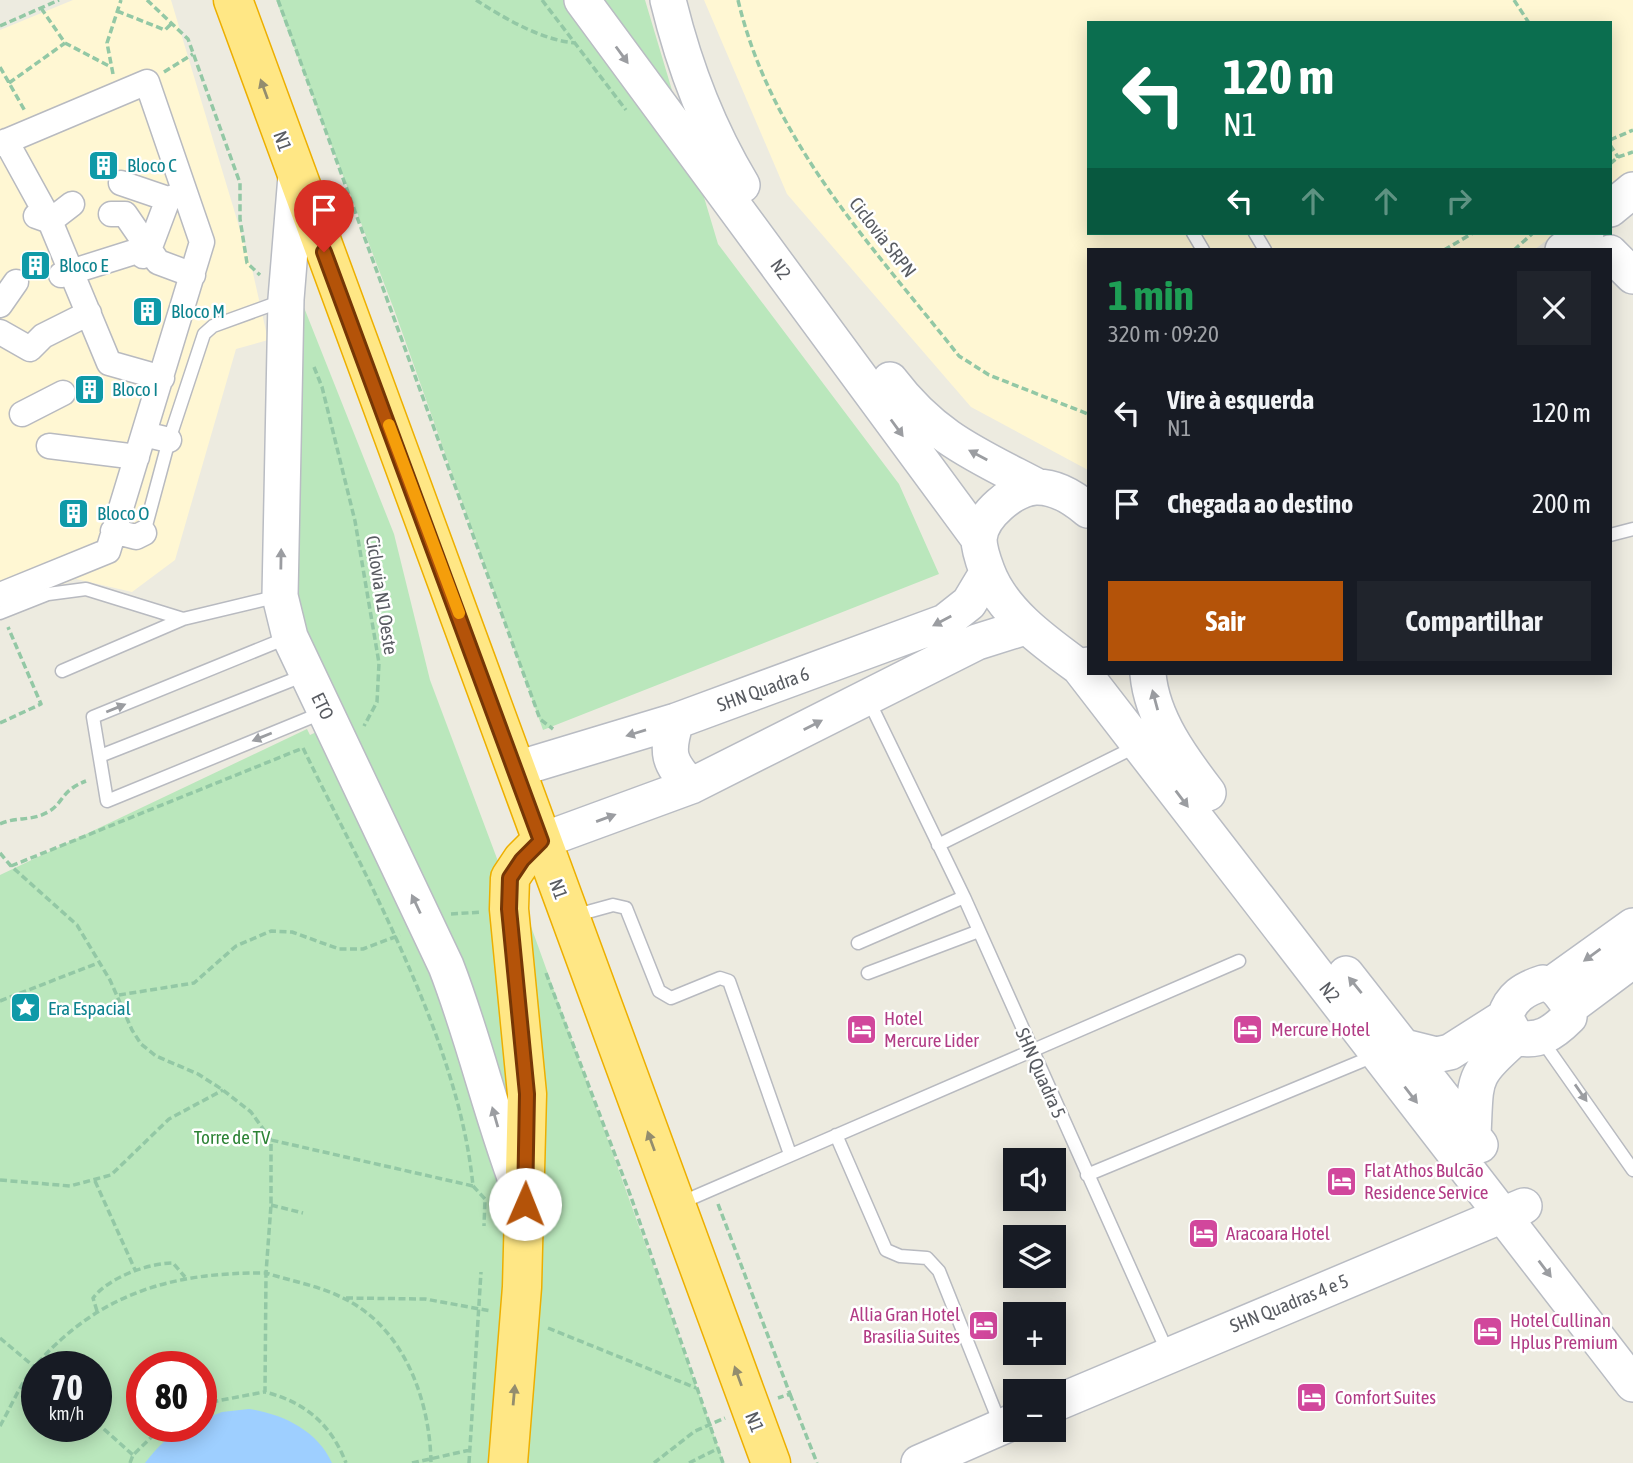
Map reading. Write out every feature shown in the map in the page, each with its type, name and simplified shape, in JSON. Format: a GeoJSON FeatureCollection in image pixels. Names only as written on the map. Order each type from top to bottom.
{"type":"FeatureCollection","features":[{"type":"Feature","properties":{"kind":"highway","name":"N1"},"geometry":{"type":"LineString","coordinates":[[233,0],[771,1463]]}},
{"type":"Feature","properties":{"kind":"highway"},"geometry":{"type":"LineString","coordinates":[[508,1463],[520,1316],[527,1094],[509,909],[510,878],[522,860],[541,841]]}},
{"type":"Feature","properties":{"kind":"main road","name":"N2"},"geometry":{"type":"LineString","coordinates":[[582,0],[979,539]]}},
{"type":"Feature","properties":{"kind":"main road","name":"N2"},"geometry":{"type":"LineString","coordinates":[[668,0],[699,102],[722,152],[758,209],[916,413],[938,432],[1071,497]]}},
{"type":"Feature","properties":{"kind":"main road","name":"ETO"},"geometry":{"type":"LineString","coordinates":[[296,176],[286,299],[280,596],[290,637],[424,919],[467,1021],[506,1156],[525,1204]]}},
{"type":"Feature","properties":{"kind":"main road"},"geometry":{"type":"LineString","coordinates":[[1612,207],[1633,190]]}},
{"type":"Feature","properties":{"kind":"main road"},"geometry":{"type":"LineString","coordinates":[[1566,248],[1583,235]]}},
{"type":"Feature","properties":{"kind":"main road"},"geometry":{"type":"LineString","coordinates":[[987,573],[979,539],[988,519],[1004,502],[1020,490],[1071,497]]}},
{"type":"Feature","properties":{"kind":"main road","name":"SHN Quadra 6"},"geometry":{"type":"LineString","coordinates":[[517,769],[676,721],[944,622],[968,603],[987,573]]}},
{"type":"Feature","properties":{"kind":"main road","name":"N2"},"geometry":{"type":"LineString","coordinates":[[987,573],[1025,627],[1084,666]]}},
{"type":"Feature","properties":{"kind":"main road"},"geometry":{"type":"LineString","coordinates":[[541,841],[691,786],[977,642],[1025,627]]}},
{"type":"Feature","properties":{"kind":"main road","name":"N2"},"geometry":{"type":"LineString","coordinates":[[1091,675],[1141,744],[1392,1051],[1515,1210],[1633,1345]]}},
{"type":"Feature","properties":{"kind":"main road","name":"N2"},"geometry":{"type":"LineString","coordinates":[[1149,675],[1159,716],[1181,758],[1392,1051],[1473,1135],[1515,1210],[1633,1384]]}},
{"type":"Feature","properties":{"kind":"main road"},"geometry":{"type":"LineString","coordinates":[[676,721],[669,754],[677,772],[691,786]]}},
{"type":"Feature","properties":{"kind":"main road"},"geometry":{"type":"LineString","coordinates":[[1561,996],[1633,926]]}},
{"type":"Feature","properties":{"kind":"main road"},"geometry":{"type":"LineString","coordinates":[[1561,996],[1633,960]]}},
{"type":"Feature","properties":{"kind":"main road"},"geometry":{"type":"LineString","coordinates":[[1392,1051],[1436,1055],[1450,1052],[1569,1017],[1561,996],[1543,983],[1527,988],[1509,1003],[1521,1031]]}},
{"type":"Feature","properties":{"kind":"main road"},"geometry":{"type":"LineString","coordinates":[[1473,1135],[1476,1082],[1481,1070],[1521,1031]]}},
{"type":"Feature","properties":{"kind":"main road","name":"SHN Quadras 4 e 5"},"geometry":{"type":"LineString","coordinates":[[1066,1399],[1168,1353],[1515,1210]]}},
{"type":"Feature","properties":{"kind":"main road"},"geometry":{"type":"LineString","coordinates":[[919,1463],[1003,1426]]}},
{"type":"Feature","properties":{"kind":"street"},"geometry":{"type":"LineString","coordinates":[[1,607],[108,551],[138,436],[185,323],[184,272],[202,242],[176,196],[147,82],[3,143],[43,219],[82,317],[109,363],[162,378]]}},
{"type":"Feature","properties":{"kind":"street"},"geometry":{"type":"LineString","coordinates":[[121,183],[176,196]]}},
{"type":"Feature","properties":{"kind":"street"},"geometry":{"type":"LineString","coordinates":[[66,273],[145,254],[176,196]]}},
{"type":"Feature","properties":{"kind":"street"},"geometry":{"type":"LineString","coordinates":[[43,219],[72,204]]}},
{"type":"Feature","properties":{"kind":"street"},"geometry":{"type":"LineString","coordinates":[[111,214],[125,214],[145,254],[184,272]]}},
{"type":"Feature","properties":{"kind":"street"},"geometry":{"type":"LineString","coordinates":[[0,305],[16,282]]}},
{"type":"Feature","properties":{"kind":"street"},"geometry":{"type":"LineString","coordinates":[[0,332],[30,349],[39,338],[82,317]]}},
{"type":"Feature","properties":{"kind":"street"},"geometry":{"type":"LineString","coordinates":[[22,414],[63,393]]}},
{"type":"Feature","properties":{"kind":"street"},"geometry":{"type":"LineString","coordinates":[[49,446],[81,452],[138,436],[169,440]]}},
{"type":"Feature","properties":{"kind":"street"},"geometry":{"type":"LineString","coordinates":[[113,531],[136,537],[144,533]]}},
{"type":"Feature","properties":{"kind":"lane"},"geometry":{"type":"LineString","coordinates":[[144,533],[169,440],[204,334],[213,326],[286,299]]}},
{"type":"Feature","properties":{"kind":"lane"},"geometry":{"type":"LineString","coordinates":[[1612,534],[1633,529]]}},
{"type":"Feature","properties":{"kind":"lane"},"geometry":{"type":"LineString","coordinates":[[1,607],[48,594],[86,589],[183,619]]}},
{"type":"Feature","properties":{"kind":"lane"},"geometry":{"type":"LineString","coordinates":[[62,671],[183,619],[280,596]]}},
{"type":"Feature","properties":{"kind":"lane"},"geometry":{"type":"LineString","coordinates":[[290,637],[93,717],[107,801],[331,724]]}},
{"type":"Feature","properties":{"kind":"lane"},"geometry":{"type":"LineString","coordinates":[[100,756],[307,674]]}},
{"type":"Feature","properties":{"kind":"lane","name":"SHN Quadra 5"},"geometry":{"type":"LineString","coordinates":[[867,697],[964,897],[1030,1051],[1168,1353]]}},
{"type":"Feature","properties":{"kind":"lane"},"geometry":{"type":"LineString","coordinates":[[938,845],[1141,744]]}},
{"type":"Feature","properties":{"kind":"lane"},"geometry":{"type":"LineString","coordinates":[[858,943],[964,897]]}},
{"type":"Feature","properties":{"kind":"lane"},"geometry":{"type":"LineString","coordinates":[[569,917],[613,905],[626,908],[659,991],[671,998],[720,978],[729,981],[790,1154]]}},
{"type":"Feature","properties":{"kind":"lane"},"geometry":{"type":"LineString","coordinates":[[868,973],[979,931]]}},
{"type":"Feature","properties":{"kind":"lane"},"geometry":{"type":"LineString","coordinates":[[675,1205],[1239,961]]}},
{"type":"Feature","properties":{"kind":"lane"},"geometry":{"type":"LineString","coordinates":[[1521,1031],[1633,1170]]}},
{"type":"Feature","properties":{"kind":"lane"},"geometry":{"type":"LineString","coordinates":[[1087,1175],[1392,1051]]}},
{"type":"Feature","properties":{"kind":"lane"},"geometry":{"type":"LineString","coordinates":[[836,1135],[886,1250],[900,1256],[928,1258],[939,1271],[1003,1413]]}},
{"type":"Feature","properties":{"kind":"path"},"geometry":{"type":"LineString","coordinates":[[0,26],[59,0]]}},
{"type":"Feature","properties":{"kind":"path"},"geometry":{"type":"LineString","coordinates":[[106,99],[109,66],[107,43],[121,0]]}},
{"type":"Feature","properties":{"kind":"path"},"geometry":{"type":"LineString","coordinates":[[147,0],[188,39],[240,183],[240,219],[247,263],[286,299]]}},
{"type":"Feature","properties":{"kind":"path"},"geometry":{"type":"LineString","coordinates":[[278,0],[540,719],[558,732],[582,733],[590,747]]}},
{"type":"Feature","properties":{"kind":"path"},"geometry":{"type":"LineString","coordinates":[[476,0],[499,15],[559,41],[575,43]]}},
{"type":"Feature","properties":{"kind":"path","name":"Ciclovia SRPN"},"geometry":{"type":"LineString","coordinates":[[738,0],[748,45],[775,103],[822,183],[959,356],[1000,380],[1087,414]]}},
{"type":"Feature","properties":{"kind":"path"},"geometry":{"type":"LineString","coordinates":[[1514,0],[1528,21]]}},
{"type":"Feature","properties":{"kind":"path"},"geometry":{"type":"LineString","coordinates":[[41,8],[65,43],[109,66]]}},
{"type":"Feature","properties":{"kind":"path"},"geometry":{"type":"LineString","coordinates":[[117,11],[165,30],[172,24]]}},
{"type":"Feature","properties":{"kind":"path"},"geometry":{"type":"LineString","coordinates":[[9,83],[65,43]]}},
{"type":"Feature","properties":{"kind":"path"},"geometry":{"type":"LineString","coordinates":[[147,82],[194,54]]}},
{"type":"Feature","properties":{"kind":"path"},"geometry":{"type":"LineString","coordinates":[[0,68],[34,129]]}},
{"type":"Feature","properties":{"kind":"path"},"geometry":{"type":"LineString","coordinates":[[1612,142],[1633,130]]}},
{"type":"Feature","properties":{"kind":"path"},"geometry":{"type":"LineString","coordinates":[[1612,147],[1618,158]]}},
{"type":"Feature","properties":{"kind":"path"},"geometry":{"type":"LineString","coordinates":[[1612,162],[1633,152]]}},
{"type":"Feature","properties":{"kind":"path"},"geometry":{"type":"LineString","coordinates":[[1447,248],[1470,235]]}},
{"type":"Feature","properties":{"kind":"path"},"geometry":{"type":"LineString","coordinates":[[1516,248],[1531,235]]}},
{"type":"Feature","properties":{"kind":"path","name":"Ciclovia N1 Oeste"},"geometry":{"type":"LineString","coordinates":[[312,362],[322,387],[355,521],[379,663],[377,702],[364,726],[331,724]]}},
{"type":"Feature","properties":{"kind":"path"},"geometry":{"type":"LineString","coordinates":[[0,723],[41,704],[1,607]]}},
{"type":"Feature","properties":{"kind":"path"},"geometry":{"type":"LineString","coordinates":[[11,866],[303,748],[396,939],[440,1049],[469,1143],[473,1186]]}},
{"type":"Feature","properties":{"kind":"path"},"geometry":{"type":"LineString","coordinates":[[0,824],[13,818],[27,821],[49,812],[70,787],[103,775]]}},
{"type":"Feature","properties":{"kind":"path"},"geometry":{"type":"LineString","coordinates":[[0,853],[77,925],[91,944],[98,963],[118,995],[132,1030],[141,1044],[156,1056],[198,1074],[223,1090],[251,1112],[271,1140],[271,1205],[265,1273],[265,1392]]}},
{"type":"Feature","properties":{"kind":"path"},"geometry":{"type":"LineString","coordinates":[[118,995],[194,983],[236,946],[271,931],[292,932],[339,948],[363,949],[396,939],[413,923],[424,919],[509,909]]}},
{"type":"Feature","properties":{"kind":"path"},"geometry":{"type":"LineString","coordinates":[[0,1000],[98,963]]}},
{"type":"Feature","properties":{"kind":"path"},"geometry":{"type":"LineString","coordinates":[[543,965],[631,1197],[723,1463]]}},
{"type":"Feature","properties":{"kind":"path"},"geometry":{"type":"LineString","coordinates":[[0,1180],[70,1186],[110,1175],[169,1119],[223,1090]]}},
{"type":"Feature","properties":{"kind":"path"},"geometry":{"type":"LineString","coordinates":[[271,1140],[473,1186],[485,1199],[484,1226]]}},
{"type":"Feature","properties":{"kind":"path"},"geometry":{"type":"LineString","coordinates":[[95,1181],[136,1272]]}},
{"type":"Feature","properties":{"kind":"path"},"geometry":{"type":"LineString","coordinates":[[271,1205],[303,1213]]}},
{"type":"Feature","properties":{"kind":"path"},"geometry":{"type":"LineString","coordinates":[[97,1311],[93,1298],[101,1287],[136,1272],[161,1263],[173,1263],[185,1277]]}},
{"type":"Feature","properties":{"kind":"path"},"geometry":{"type":"LineString","coordinates":[[469,1463],[481,1272]]}},
{"type":"Feature","properties":{"kind":"path"},"geometry":{"type":"LineString","coordinates":[[53,1351],[97,1311],[158,1284],[185,1277],[265,1273],[344,1298],[425,1299],[520,1316],[696,1388]]}},
{"type":"Feature","properties":{"kind":"path"},"geometry":{"type":"LineString","coordinates":[[344,1298],[370,1316],[393,1340],[411,1370],[424,1402],[431,1460]]}},
{"type":"Feature","properties":{"kind":"path"},"geometry":{"type":"LineString","coordinates":[[0,1338],[21,1356]]}},
{"type":"Feature","properties":{"kind":"path"},"geometry":{"type":"LineString","coordinates":[[0,1426],[21,1391]]}},
{"type":"Feature","properties":{"kind":"path"},"geometry":{"type":"LineString","coordinates":[[217,1401],[265,1392],[290,1398],[309,1409],[340,1446],[346,1463]]}},
{"type":"Feature","properties":{"kind":"path"},"geometry":{"type":"LineString","coordinates":[[790,1394],[817,1463]]}},
{"type":"Feature","properties":{"kind":"path"},"geometry":{"type":"LineString","coordinates":[[112,1436],[133,1455]]}},
{"type":"Feature","properties":{"kind":"path"},"geometry":{"type":"LineString","coordinates":[[130,1463],[133,1455],[146,1442]]}},
{"type":"Feature","properties":{"kind":"path"},"geometry":{"type":"LineString","coordinates":[[689,1463],[717,1449]]}},
{"type":"Feature","properties":{"kind":"path"},"geometry":{"type":"LineString","coordinates":[[412,1463],[470,1450]]}},
{"type":"Feature","properties":{"kind":"shaded area"},"geometry":{"type":"Polygon","coordinates":[[[73,0],[171,0],[253,273],[268,340],[236,349],[175,560],[132,592],[76,579],[0,610],[0,30],[73,0]]]}},
{"type":"Feature","properties":{"kind":"shaded area"},"geometry":{"type":"Polygon","coordinates":[[[704,0],[1633,0],[1633,175],[1612,188],[1612,21],[1087,21],[1087,235],[1553,235],[1537,248],[1087,248],[1087,469],[971,407],[787,194],[704,0]]]}},
{"type":"Feature","properties":{"kind":"green space"},"geometry":{"type":"Polygon","coordinates":[[[276,0],[645,0],[718,244],[899,484],[939,574],[543,730],[395,312],[276,0]]]}},
{"type":"Feature","properties":{"kind":"green space","name":"Torre de TV"},"geometry":{"type":"Polygon","coordinates":[[[299,295],[394,534],[430,680],[520,920],[515,882],[724,1463],[0,1463],[0,875],[307,729],[310,735],[342,720],[296,614],[299,295]]]}},
{"type":"Feature","properties":{"kind":"water"},"geometry":{"type":"Polygon","coordinates":[[[249,1409],[286,1420],[317,1441],[332,1463],[145,1463],[164,1442],[217,1442],[217,1414],[249,1409]]]}},
{"type":"Feature","properties":{"kind":"slow traffic"},"geometry":{"type":"LineString","coordinates":[[389,425],[459,613]]}},
{"type":"Feature","properties":{"kind":"place","name":"Bloco C"},"geometry":{"type":"Point","coordinates":[104,165]}},
{"type":"Feature","properties":{"kind":"place","name":"Bloco E"},"geometry":{"type":"Point","coordinates":[36,265]}},
{"type":"Feature","properties":{"kind":"place","name":"Bloco M"},"geometry":{"type":"Point","coordinates":[148,311]}},
{"type":"Feature","properties":{"kind":"place","name":"Bloco I"},"geometry":{"type":"Point","coordinates":[89,389]}},
{"type":"Feature","properties":{"kind":"place","name":"Bloco O"},"geometry":{"type":"Point","coordinates":[74,513]}},
{"type":"Feature","properties":{"kind":"place","name":"Era Espacial"},"geometry":{"type":"Point","coordinates":[25,1008]}},
{"type":"Feature","properties":{"kind":"place","name":"Hotel Mercure Lider"},"geometry":{"type":"Point","coordinates":[861,1029]}},
{"type":"Feature","properties":{"kind":"place","name":"Mercure Hotel"},"geometry":{"type":"Point","coordinates":[1248,1029]}},
{"type":"Feature","properties":{"kind":"place","name":"Flat Athos Bulcão Residence Service"},"geometry":{"type":"Point","coordinates":[1341,1181]}},
{"type":"Feature","properties":{"kind":"place","name":"Aracoara Hotel"},"geometry":{"type":"Point","coordinates":[1203,1233]}},
{"type":"Feature","properties":{"kind":"place","name":"Allia Gran Hotel Brasília Suites"},"geometry":{"type":"Point","coordinates":[983,1325]}},
{"type":"Feature","properties":{"kind":"place","name":"Hotel Cullinan Hplus Premium"},"geometry":{"type":"Point","coordinates":[1487,1331]}},
{"type":"Feature","properties":{"kind":"place","name":"Comfort Suites"},"geometry":{"type":"Point","coordinates":[1312,1397]}},
{"type":"Feature","properties":{"kind":"route"},"geometry":{"type":"LineString","coordinates":[[324,252],[485,680],[541,841],[522,860],[510,878],[509,909],[514,933],[527,1094],[525,1204]]}}]}
